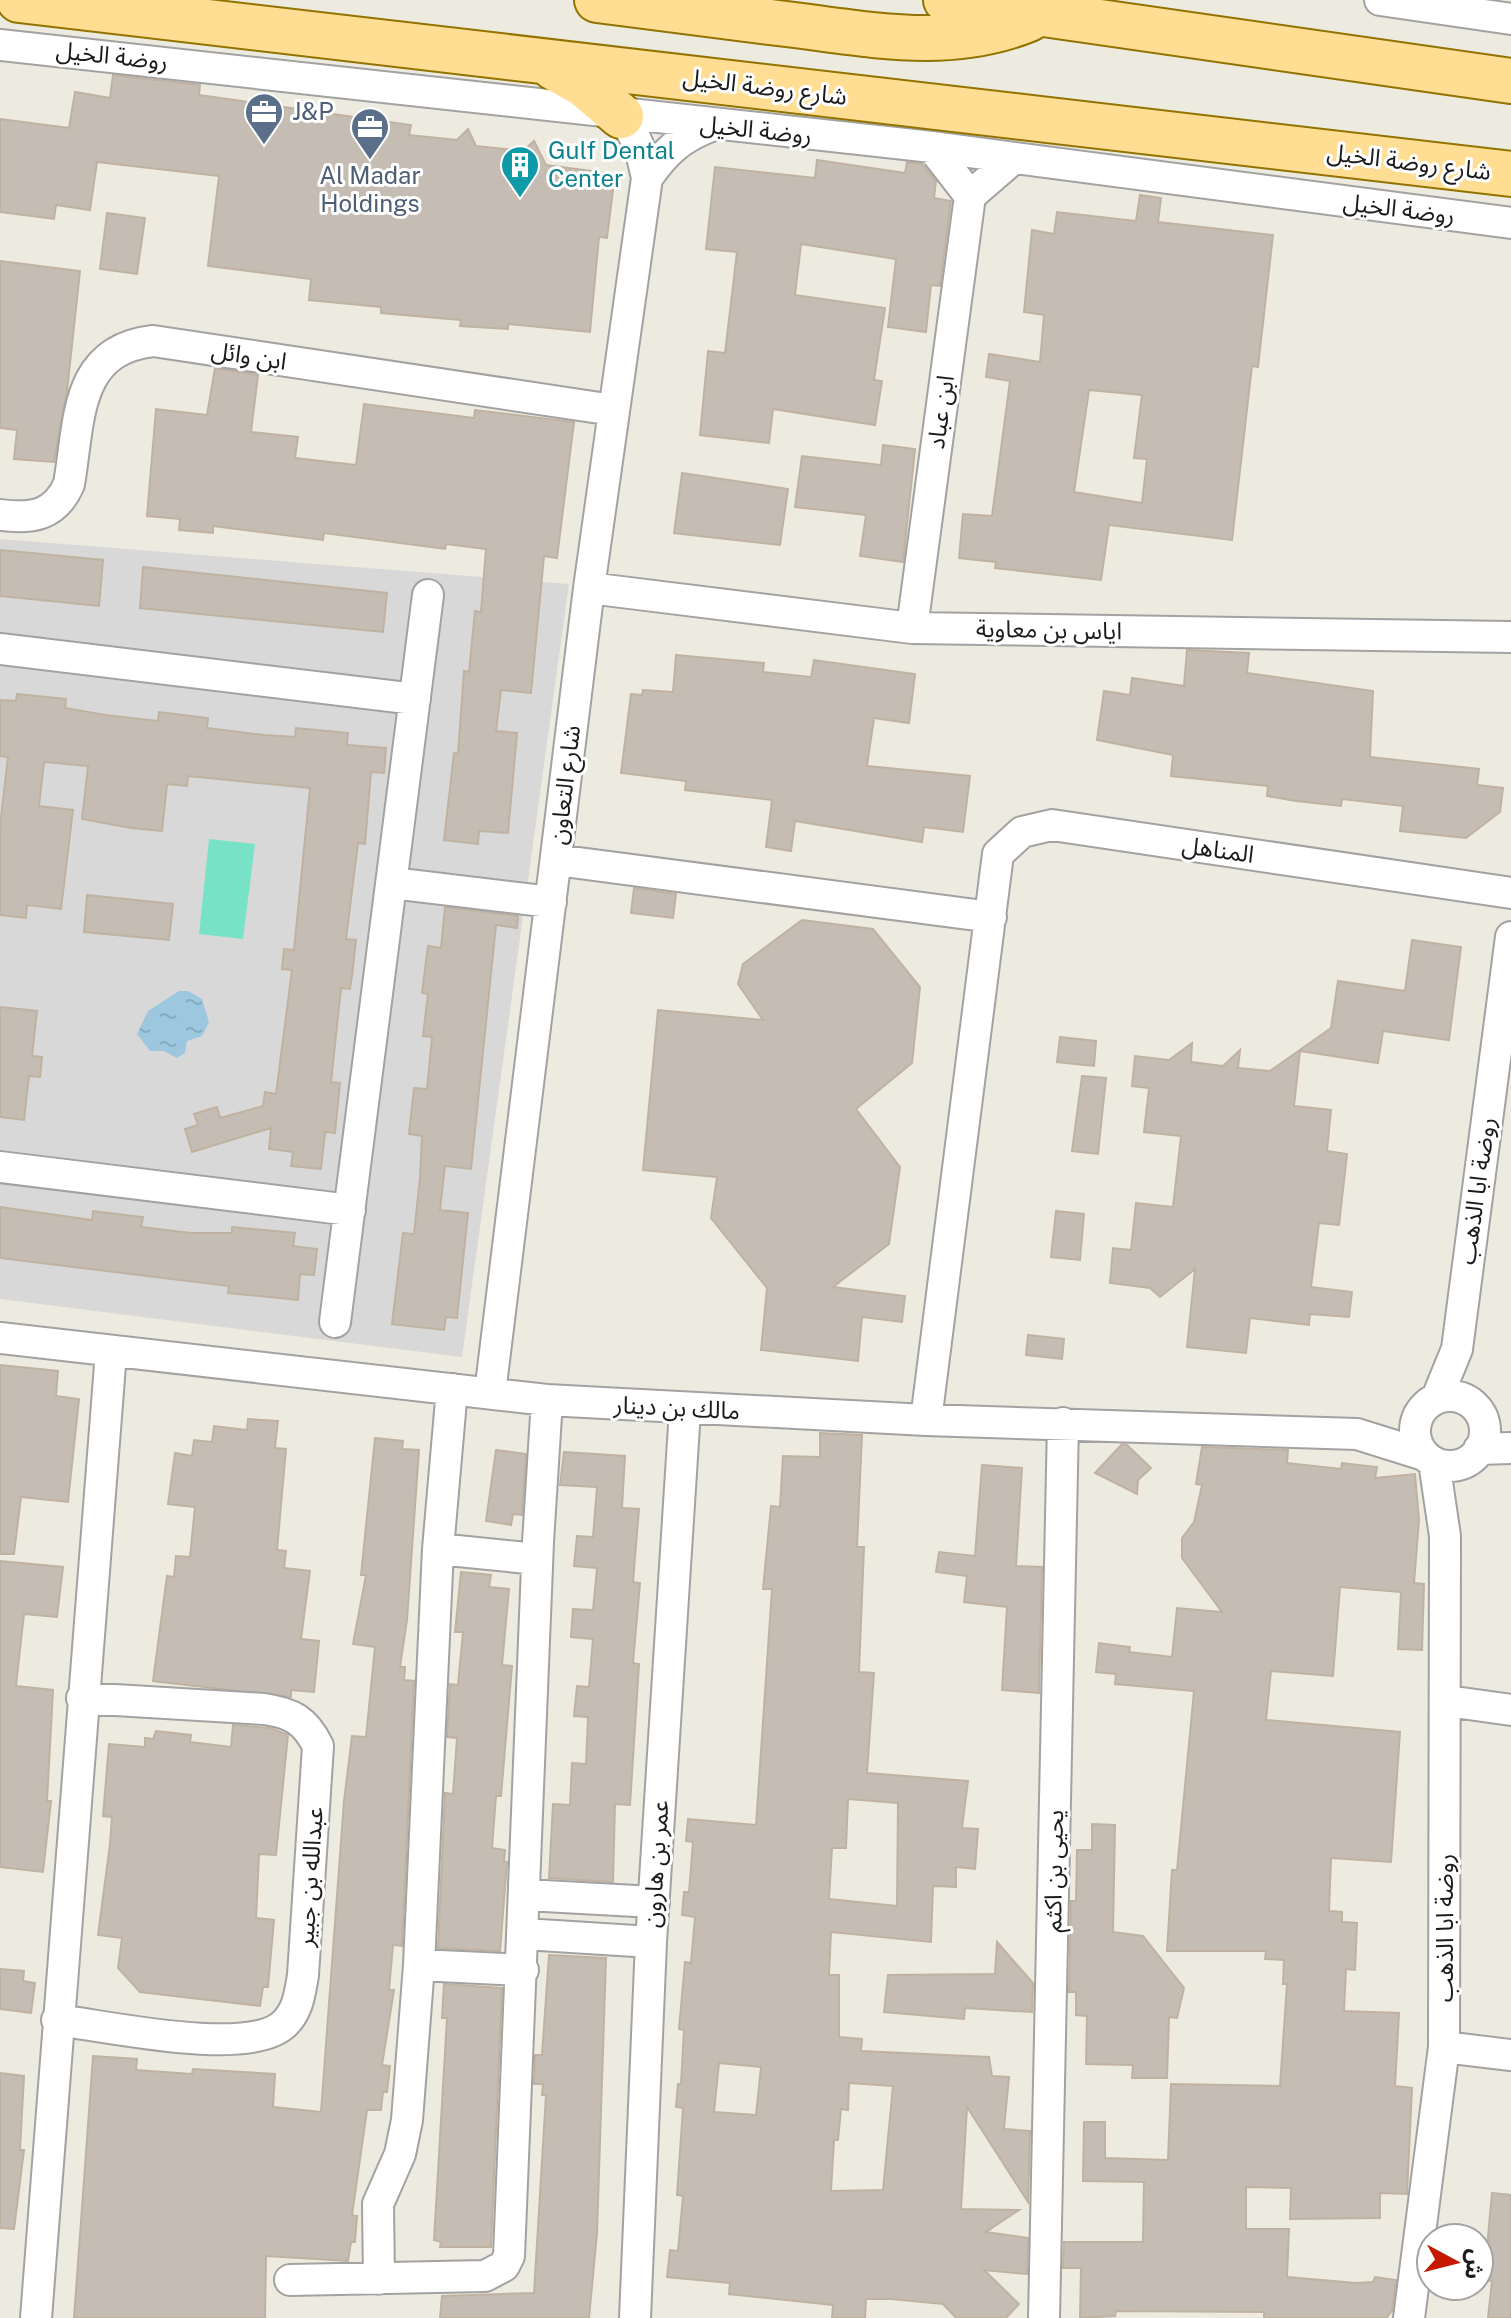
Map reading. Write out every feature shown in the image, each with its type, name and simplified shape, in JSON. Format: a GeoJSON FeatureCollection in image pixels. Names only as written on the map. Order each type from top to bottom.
{"type":"FeatureCollection","features":[{"type":"Feature","properties":{"kind":"main road","name":"شارع روضة الخيل"},"geometry":{"type":"LineString","coordinates":[[19,0],[1511,174]]}},
{"type":"Feature","properties":{"kind":"main road"},"geometry":{"type":"LineString","coordinates":[[597,0],[911,39],[969,36],[1005,29],[1042,14]]}},
{"type":"Feature","properties":{"kind":"main road"},"geometry":{"type":"LineString","coordinates":[[946,0],[1511,81]]}},
{"type":"Feature","properties":{"kind":"main road"},"geometry":{"type":"LineString","coordinates":[[544,61],[583,84],[621,116]]}},
{"type":"Feature","properties":{"kind":"street"},"geometry":{"type":"LineString","coordinates":[[1380,0],[1511,19]]}},
{"type":"Feature","properties":{"kind":"street","name":"روضة الخيل"},"geometry":{"type":"LineString","coordinates":[[0,45],[621,116],[932,147],[1511,223]]}},
{"type":"Feature","properties":{"kind":"street","name":"شارع التعاون"},"geometry":{"type":"LineString","coordinates":[[490,1393],[589,588],[647,178],[641,150],[632,129],[621,116]]}},
{"type":"Feature","properties":{"kind":"street","name":"شارع التعاون"},"geometry":{"type":"LineString","coordinates":[[647,178],[668,148],[684,137],[713,126]]}},
{"type":"Feature","properties":{"kind":"street"},"geometry":{"type":"LineString","coordinates":[[932,147],[970,196],[1014,158]]}},
{"type":"Feature","properties":{"kind":"street","name":"ابن عباد"},"geometry":{"type":"LineString","coordinates":[[912,628],[970,196]]}},
{"type":"Feature","properties":{"kind":"street","name":"ابن وائل"},"geometry":{"type":"LineString","coordinates":[[0,515],[27,519],[40,516],[63,498],[69,484],[85,391],[95,370],[110,353],[130,344],[153,341],[613,410]]}},
{"type":"Feature","properties":{"kind":"street","name":"اياس بن معاوية"},"geometry":{"type":"LineString","coordinates":[[589,588],[912,628],[1511,637]]}},
{"type":"Feature","properties":{"kind":"street"},"geometry":{"type":"LineString","coordinates":[[335,1322],[428,595]]}},
{"type":"Feature","properties":{"kind":"street"},"geometry":{"type":"LineString","coordinates":[[0,649],[415,699]]}},
{"type":"Feature","properties":{"kind":"street","name":"المناهل"},"geometry":{"type":"LineString","coordinates":[[926,1420],[998,854],[1022,832],[1052,825],[1511,893]]}},
{"type":"Feature","properties":{"kind":"street"},"geometry":{"type":"LineString","coordinates":[[556,860],[991,917]]}},
{"type":"Feature","properties":{"kind":"street"},"geometry":{"type":"LineString","coordinates":[[392,883],[551,902]]}},
{"type":"Feature","properties":{"kind":"street","name":"روضة ابا الذهب"},"geometry":{"type":"LineString","coordinates":[[1409,2318],[1444,2047],[1445,1536],[1465,1442],[1457,1349],[1511,937]]}},
{"type":"Feature","properties":{"kind":"street"},"geometry":{"type":"LineString","coordinates":[[0,1167],[350,1210]]}},
{"type":"Feature","properties":{"kind":"street","name":"مالك بن دينار"},"geometry":{"type":"LineString","coordinates":[[0,1338],[547,1400],[685,1410],[1357,1434],[1511,1448]]}},
{"type":"Feature","properties":{"kind":"street","name":"روضة ابا الذهب"},"geometry":{"type":"LineString","coordinates":[[1428,1406],[1457,1349]]}},
{"type":"Feature","properties":{"kind":"street"},"geometry":{"type":"LineString","coordinates":[[36,2318],[111,1352]]}},
{"type":"Feature","properties":{"kind":"street"},"geometry":{"type":"LineString","coordinates":[[379,2279],[376,2215],[405,2137],[419,1965],[439,1540],[452,1389]]}},
{"type":"Feature","properties":{"kind":"street"},"geometry":{"type":"LineString","coordinates":[[1447,1395],[1465,1442],[1415,1435],[1428,1406],[1447,1395]]}},
{"type":"Feature","properties":{"kind":"street"},"geometry":{"type":"LineString","coordinates":[[290,2280],[485,2276],[504,2266],[509,2256],[526,1895],[537,1550],[547,1400]]}},
{"type":"Feature","properties":{"kind":"street","name":"مالك بن دينار"},"geometry":{"type":"LineString","coordinates":[[1357,1434],[1428,1406]]}},
{"type":"Feature","properties":{"kind":"street","name":"عمر بن هارون"},"geometry":{"type":"LineString","coordinates":[[635,2318],[651,1942],[685,1410]]}},
{"type":"Feature","properties":{"kind":"street","name":"يحيى بن اكثم"},"geometry":{"type":"LineString","coordinates":[[1044,2318],[1063,1423]]}},
{"type":"Feature","properties":{"kind":"street"},"geometry":{"type":"LineString","coordinates":[[439,1540],[537,1550]]}},
{"type":"Feature","properties":{"kind":"street","name":"عبدالله بن جبير"},"geometry":{"type":"LineString","coordinates":[[57,2020],[226,2041],[259,2039],[283,2025],[298,2004],[303,1975],[318,1746],[307,1724],[287,1712],[264,1709],[82,1698]]}},
{"type":"Feature","properties":{"kind":"street"},"geometry":{"type":"LineString","coordinates":[[1447,1701],[1511,1710]]}},
{"type":"Feature","properties":{"kind":"street"},"geometry":{"type":"LineString","coordinates":[[526,1895],[654,1902]]}},
{"type":"Feature","properties":{"kind":"street"},"geometry":{"type":"LineString","coordinates":[[524,1934],[651,1942]]}},
{"type":"Feature","properties":{"kind":"street"},"geometry":{"type":"LineString","coordinates":[[419,1965],[523,1970]]}},
{"type":"Feature","properties":{"kind":"street"},"geometry":{"type":"LineString","coordinates":[[1444,2047],[1511,2055]]}},
{"type":"Feature","properties":{"kind":"shaded area"},"geometry":{"type":"Polygon","coordinates":[[[0,539],[569,584],[462,1357],[0,1299],[0,539]]]}},
{"type":"Feature","properties":{"kind":"green space"},"geometry":{"type":"Polygon","coordinates":[[[209,839],[255,844],[243,939],[199,934],[209,839]]]}},
{"type":"Feature","properties":{"kind":"water"},"geometry":{"type":"Polygon","coordinates":[[[179,991],[188,991],[202,999],[209,1022],[202,1036],[187,1041],[185,1053],[177,1058],[164,1051],[150,1051],[137,1034],[148,1011],[179,991]]]}},
{"type":"Feature","properties":{"kind":"building"},"geometry":{"type":"Polygon","coordinates":[[[113,75],[200,85],[199,95],[411,125],[409,135],[457,140],[468,129],[476,146],[523,151],[534,141],[546,165],[615,174],[607,238],[599,237],[590,332],[508,324],[508,329],[460,326],[461,320],[381,313],[381,307],[309,300],[311,279],[208,266],[219,176],[97,162],[90,210],[56,205],[54,219],[0,212],[0,119],[69,128],[75,92],[110,98],[113,75]]]}},
{"type":"Feature","properties":{"kind":"building"},"geometry":{"type":"Polygon","coordinates":[[[817,160],[905,173],[907,162],[922,164],[936,181],[934,198],[951,201],[940,286],[931,285],[926,332],[888,327],[896,259],[801,244],[795,295],[885,308],[874,380],[882,381],[875,425],[773,409],[769,443],[700,435],[708,351],[725,353],[737,252],[706,249],[715,167],[815,178],[817,160]]]}},
{"type":"Feature","properties":{"kind":"building"},"geometry":{"type":"Polygon","coordinates":[[[1140,195],[1161,198],[1158,222],[1273,235],[1258,367],[1252,366],[1232,540],[1109,525],[1101,580],[995,568],[996,562],[959,558],[963,514],[992,516],[1010,381],[986,377],[989,354],[1040,362],[1044,315],[1024,312],[1032,230],[1054,234],[1057,212],[1136,221],[1140,195]],[[1089,390],[1074,492],[1142,503],[1147,459],[1134,458],[1142,395],[1089,390]]]}},
{"type":"Feature","properties":{"kind":"building"},"geometry":{"type":"Polygon","coordinates":[[[107,213],[145,218],[137,274],[100,269],[107,213]]]}},
{"type":"Feature","properties":{"kind":"building"},"geometry":{"type":"Polygon","coordinates":[[[0,261],[80,271],[67,391],[54,462],[14,459],[17,430],[0,428],[0,261]]]}},
{"type":"Feature","properties":{"kind":"building"},"geometry":{"type":"Polygon","coordinates":[[[215,368],[258,375],[251,432],[298,437],[295,458],[356,465],[364,404],[474,418],[475,410],[574,422],[557,558],[544,556],[531,693],[501,690],[496,731],[517,733],[508,833],[479,831],[478,844],[444,840],[454,753],[458,754],[464,671],[469,672],[475,611],[481,612],[486,549],[446,544],[445,549],[324,533],[323,540],[213,526],[213,533],[179,530],[180,519],[147,516],[156,409],[207,415],[215,368]]]}},
{"type":"Feature","properties":{"kind":"building"},"geometry":{"type":"Polygon","coordinates":[[[883,445],[915,449],[903,562],[860,556],[866,515],[795,507],[802,456],[881,465],[883,445]]]}},
{"type":"Feature","properties":{"kind":"building"},"geometry":{"type":"Polygon","coordinates":[[[682,473],[788,489],[780,545],[674,533],[682,473]]]}},
{"type":"Feature","properties":{"kind":"building"},"geometry":{"type":"Polygon","coordinates":[[[0,550],[103,560],[99,606],[0,596],[0,550]]]}},
{"type":"Feature","properties":{"kind":"building"},"geometry":{"type":"Polygon","coordinates":[[[143,567],[387,593],[383,632],[140,608],[143,567]]]}},
{"type":"Feature","properties":{"kind":"building"},"geometry":{"type":"Polygon","coordinates":[[[1187,650],[1249,653],[1247,673],[1373,691],[1370,757],[1479,769],[1477,785],[1503,788],[1500,812],[1466,838],[1400,831],[1403,806],[1342,799],[1341,806],[1296,801],[1267,796],[1268,786],[1171,776],[1173,755],[1097,740],[1104,691],[1130,695],[1132,678],[1184,686],[1187,650]]]}},
{"type":"Feature","properties":{"kind":"building"},"geometry":{"type":"Polygon","coordinates":[[[676,655],[764,663],[763,672],[811,677],[814,660],[915,674],[909,723],[874,718],[867,766],[970,776],[963,832],[924,827],[922,842],[795,821],[791,851],[766,847],[772,800],[685,790],[686,781],[621,773],[631,694],[642,695],[643,690],[673,692],[676,655]]]}},
{"type":"Feature","properties":{"kind":"building"},"geometry":{"type":"Polygon","coordinates":[[[17,694],[66,699],[65,708],[105,715],[158,721],[159,712],[208,718],[207,728],[265,735],[295,737],[296,728],[348,733],[347,745],[386,748],[384,773],[371,772],[365,844],[358,843],[346,939],[356,940],[352,976],[350,989],[341,988],[331,1082],[340,1083],[335,1133],[325,1132],[321,1169],[291,1166],[293,1152],[269,1149],[271,1128],[192,1152],[185,1129],[198,1125],[194,1114],[217,1107],[220,1118],[263,1106],[265,1092],[276,1094],[292,970],[282,969],[284,949],[294,950],[310,788],[188,776],[187,786],[167,784],[162,831],[131,828],[82,819],[88,766],[44,762],[39,806],[73,810],[61,909],[27,905],[26,918],[0,915],[0,826],[8,757],[0,756],[0,700],[16,701],[17,694]]]}},
{"type":"Feature","properties":{"kind":"building"},"geometry":{"type":"Polygon","coordinates":[[[634,888],[676,894],[673,918],[631,913],[634,888]]]}},
{"type":"Feature","properties":{"kind":"building"},"geometry":{"type":"Polygon","coordinates":[[[87,895],[173,904],[169,940],[84,932],[87,895]]]}},
{"type":"Feature","properties":{"kind":"building"},"geometry":{"type":"Polygon","coordinates":[[[445,907],[518,916],[517,928],[496,925],[471,1169],[445,1166],[440,1210],[468,1213],[457,1318],[446,1317],[444,1330],[392,1324],[403,1233],[414,1234],[420,1177],[422,1136],[409,1134],[414,1088],[427,1089],[432,1037],[423,1036],[428,994],[422,993],[428,946],[441,948],[445,907]]]}},
{"type":"Feature","properties":{"kind":"building"},"geometry":{"type":"Polygon","coordinates":[[[802,920],[873,929],[920,987],[912,1063],[856,1109],[900,1167],[889,1244],[833,1287],[905,1296],[902,1322],[862,1317],[858,1361],[761,1350],[767,1288],[711,1218],[717,1177],[643,1170],[658,1010],[763,1020],[738,984],[743,964],[802,920]]]}},
{"type":"Feature","properties":{"kind":"building"},"geometry":{"type":"Polygon","coordinates":[[[1412,940],[1461,947],[1449,1040],[1383,1031],[1378,1063],[1300,1051],[1294,1106],[1331,1110],[1327,1151],[1347,1154],[1339,1225],[1319,1223],[1311,1287],[1352,1292],[1349,1317],[1310,1314],[1309,1325],[1250,1318],[1246,1353],[1187,1347],[1195,1269],[1160,1297],[1150,1288],[1110,1283],[1113,1248],[1131,1250],[1136,1203],[1173,1207],[1181,1136],[1144,1132],[1149,1088],[1132,1086],[1135,1056],[1169,1060],[1192,1043],[1191,1062],[1223,1066],[1240,1050],[1238,1068],[1270,1071],[1331,1028],[1338,981],[1405,991],[1412,940]]]}},
{"type":"Feature","properties":{"kind":"building"},"geometry":{"type":"Polygon","coordinates":[[[0,1007],[37,1011],[32,1056],[42,1057],[40,1077],[29,1076],[24,1120],[0,1117],[0,1007]]]}},
{"type":"Feature","properties":{"kind":"building"},"geometry":{"type":"Polygon","coordinates":[[[1060,1037],[1096,1041],[1094,1066],[1057,1062],[1060,1037]]]}},
{"type":"Feature","properties":{"kind":"building"},"geometry":{"type":"Polygon","coordinates":[[[1082,1076],[1106,1078],[1098,1154],[1072,1151],[1082,1076]]]}},
{"type":"Feature","properties":{"kind":"building"},"geometry":{"type":"Polygon","coordinates":[[[0,1207],[92,1220],[93,1211],[143,1217],[141,1227],[191,1233],[232,1233],[232,1227],[295,1233],[293,1246],[317,1249],[314,1275],[300,1274],[298,1300],[228,1293],[229,1286],[0,1258],[0,1207]]]}},
{"type":"Feature","properties":{"kind":"building"},"geometry":{"type":"Polygon","coordinates":[[[1056,1211],[1084,1214],[1080,1260],[1051,1257],[1056,1211]]]}},
{"type":"Feature","properties":{"kind":"building"},"geometry":{"type":"Polygon","coordinates":[[[1028,1335],[1064,1339],[1062,1359],[1026,1355],[1028,1335]]]}},
{"type":"Feature","properties":{"kind":"building"},"geometry":{"type":"Polygon","coordinates":[[[0,1365],[58,1371],[56,1396],[79,1399],[68,1502],[21,1497],[14,1554],[0,1554],[0,1365]]]}},
{"type":"Feature","properties":{"kind":"building"},"geometry":{"type":"Polygon","coordinates":[[[248,1419],[278,1421],[275,1448],[286,1449],[277,1550],[286,1551],[284,1568],[310,1571],[301,1639],[319,1641],[314,1692],[291,1690],[291,1697],[153,1681],[167,1576],[174,1577],[176,1556],[190,1557],[195,1507],[168,1504],[175,1453],[192,1456],[194,1440],[212,1442],[214,1426],[247,1430],[248,1419]]]}},
{"type":"Feature","properties":{"kind":"building"},"geometry":{"type":"Polygon","coordinates":[[[820,1433],[862,1435],[857,1547],[864,1547],[859,1672],[874,1673],[867,1773],[968,1781],[962,1828],[978,1829],[975,1869],[956,1867],[956,1887],[933,1886],[931,1942],[831,1932],[829,1975],[839,1975],[839,2037],[862,2039],[861,2051],[989,2057],[992,2076],[1009,2077],[1004,2129],[1030,2131],[1028,2202],[967,2107],[961,2209],[1019,2210],[986,2232],[1028,2238],[1027,2274],[984,2270],[1019,2304],[1006,2318],[956,2318],[943,2304],[866,2299],[865,2318],[832,2318],[833,2305],[729,2294],[730,2283],[667,2277],[670,2250],[678,2251],[683,2196],[677,2195],[683,2108],[676,2107],[678,2084],[681,2084],[684,2030],[679,2029],[685,1962],[691,1963],[695,1917],[682,1915],[684,1892],[689,1892],[693,1842],[686,1841],[688,1819],[756,1825],[772,1589],[763,1589],[771,1506],[780,1507],[783,1456],[820,1457],[820,1433]],[[848,1799],[846,1848],[832,1848],[829,1899],[897,1906],[898,1803],[848,1799]],[[719,2063],[714,2112],[756,2115],[761,2067],[719,2063]],[[849,2083],[848,2110],[841,2109],[838,2140],[834,2140],[831,2191],[883,2190],[893,2086],[849,2083]]]}},
{"type":"Feature","properties":{"kind":"building"},"geometry":{"type":"Polygon","coordinates":[[[375,1438],[403,1441],[402,1449],[419,1450],[407,1620],[400,1667],[405,1667],[404,1680],[414,1681],[402,1946],[393,1945],[389,1990],[394,1990],[382,2065],[390,2066],[381,2110],[367,2110],[352,2215],[357,2216],[355,2242],[351,2242],[348,2261],[266,2256],[265,2318],[74,2318],[93,2056],[137,2059],[136,2070],[192,2074],[193,2069],[275,2074],[273,2107],[321,2112],[344,1801],[352,1736],[366,1737],[375,1647],[353,1644],[366,1575],[361,1575],[375,1438]]]}},
{"type":"Feature","properties":{"kind":"building"},"geometry":{"type":"Polygon","coordinates":[[[1122,1444],[1127,1445],[1151,1468],[1138,1480],[1137,1494],[1095,1473],[1122,1444]]]}},
{"type":"Feature","properties":{"kind":"building"},"geometry":{"type":"Polygon","coordinates":[[[1202,1447],[1288,1450],[1287,1463],[1341,1469],[1342,1463],[1377,1467],[1375,1478],[1415,1474],[1419,1520],[1414,1583],[1424,1584],[1422,1650],[1398,1649],[1401,1592],[1340,1587],[1333,1676],[1271,1671],[1266,1720],[1400,1732],[1391,1862],[1331,1858],[1329,1911],[1342,1912],[1342,1922],[1357,1923],[1355,1970],[1346,1969],[1344,2011],[1399,2013],[1395,2086],[1412,2088],[1407,2194],[1380,2193],[1380,2218],[1290,2219],[1291,2188],[1246,2187],[1246,2229],[1289,2229],[1287,2277],[1356,2283],[1373,2282],[1375,2277],[1396,2280],[1392,2311],[1386,2318],[1264,2318],[1264,2312],[1116,2311],[1115,2316],[1080,2318],[1081,2268],[1063,2268],[1064,2242],[1143,2242],[1144,2182],[1083,2181],[1084,2122],[1105,2122],[1105,2158],[1168,2160],[1171,2084],[1280,2086],[1287,1984],[1283,1984],[1284,1960],[1265,1959],[1266,1951],[1167,1951],[1172,1870],[1177,1870],[1194,1691],[1115,1684],[1116,1674],[1096,1672],[1099,1643],[1130,1647],[1129,1652],[1172,1657],[1177,1608],[1222,1612],[1182,1558],[1182,1538],[1194,1522],[1202,1485],[1196,1484],[1202,1447]]]}},
{"type":"Feature","properties":{"kind":"building"},"geometry":{"type":"Polygon","coordinates":[[[496,1450],[526,1454],[522,1515],[513,1514],[511,1525],[486,1521],[496,1450]]]}},
{"type":"Feature","properties":{"kind":"building"},"geometry":{"type":"Polygon","coordinates":[[[564,1452],[625,1456],[622,1508],[639,1509],[633,1582],[640,1583],[633,1663],[639,1664],[630,1805],[615,1804],[613,1882],[549,1878],[553,1804],[570,1805],[572,1763],[586,1764],[588,1717],[574,1716],[577,1686],[589,1687],[593,1639],[571,1637],[573,1609],[593,1610],[597,1568],[574,1566],[577,1536],[593,1537],[597,1487],[560,1485],[564,1452]]]}},
{"type":"Feature","properties":{"kind":"building"},"geometry":{"type":"Polygon","coordinates":[[[982,1465],[1022,1468],[1016,1566],[1042,1567],[1039,1693],[1002,1690],[1007,1607],[964,1602],[967,1576],[936,1572],[939,1552],[975,1556],[982,1465]]]}},
{"type":"Feature","properties":{"kind":"building"},"geometry":{"type":"Polygon","coordinates":[[[0,1561],[63,1567],[57,1617],[24,1614],[16,1686],[53,1690],[47,1801],[51,1801],[43,1872],[0,1867],[0,1561]]]}},
{"type":"Feature","properties":{"kind":"building"},"geometry":{"type":"Polygon","coordinates":[[[461,1572],[491,1575],[489,1587],[509,1589],[502,1665],[512,1666],[501,1796],[496,1796],[492,1848],[505,1850],[504,1862],[507,1862],[500,1951],[438,1948],[445,1793],[453,1794],[457,1738],[447,1737],[450,1684],[458,1685],[463,1632],[455,1632],[461,1572]]]}},
{"type":"Feature","properties":{"kind":"building"},"geometry":{"type":"Polygon","coordinates":[[[233,1725],[270,1728],[288,1735],[276,1855],[259,1854],[256,1918],[274,1920],[268,1987],[263,1987],[260,2006],[140,1992],[118,1968],[122,1938],[98,1935],[112,1817],[103,1816],[109,1744],[145,1747],[145,1738],[153,1739],[156,1731],[191,1735],[190,1742],[231,1747],[233,1725]]]}},
{"type":"Feature","properties":{"kind":"building"},"geometry":{"type":"Polygon","coordinates":[[[1092,1824],[1115,1825],[1113,1932],[1143,1936],[1184,1988],[1177,2018],[1169,2017],[1167,2078],[1132,2078],[1133,2065],[1086,2064],[1087,2016],[1076,2015],[1076,1992],[1069,1992],[1071,1901],[1076,1901],[1077,1850],[1092,1850],[1092,1824]]]}},
{"type":"Feature","properties":{"kind":"building"},"geometry":{"type":"Polygon","coordinates":[[[997,1942],[1033,1983],[1032,2012],[965,2008],[964,2019],[884,2012],[888,1975],[995,1974],[997,1942]]]}},
{"type":"Feature","properties":{"kind":"building"},"geometry":{"type":"Polygon","coordinates":[[[549,1955],[606,1958],[597,2233],[589,2318],[440,2318],[442,2296],[534,2293],[546,2095],[542,2095],[543,2084],[534,2084],[535,2055],[542,2055],[549,1955]]]}},
{"type":"Feature","properties":{"kind":"building"},"geometry":{"type":"Polygon","coordinates":[[[0,1969],[24,1971],[23,1981],[35,1983],[31,2013],[0,2009],[0,1969]]]}},
{"type":"Feature","properties":{"kind":"building"},"geometry":{"type":"Polygon","coordinates":[[[444,1984],[502,1988],[491,2247],[440,2247],[441,2242],[434,2240],[447,2018],[442,2018],[444,1984]]]}},
{"type":"Feature","properties":{"kind":"building"},"geometry":{"type":"Polygon","coordinates":[[[0,2073],[24,2076],[20,2150],[24,2150],[14,2229],[0,2228],[0,2073]]]}},
{"type":"Feature","properties":{"kind":"building"},"geometry":{"type":"Polygon","coordinates":[[[1492,2193],[1511,2195],[1511,2318],[1488,2318],[1490,2302],[1495,2302],[1495,2222],[1489,2222],[1492,2193]]]}},
{"type":"Feature","properties":{"kind":"place","name":"J&P"},"geometry":{"type":"Point","coordinates":[264,146]}},
{"type":"Feature","properties":{"kind":"place","name":"Al Madar Holdings"},"geometry":{"type":"Point","coordinates":[370,161]}},
{"type":"Feature","properties":{"kind":"place","name":"Gulf Dental Center"},"geometry":{"type":"Point","coordinates":[520,199]}}]}
